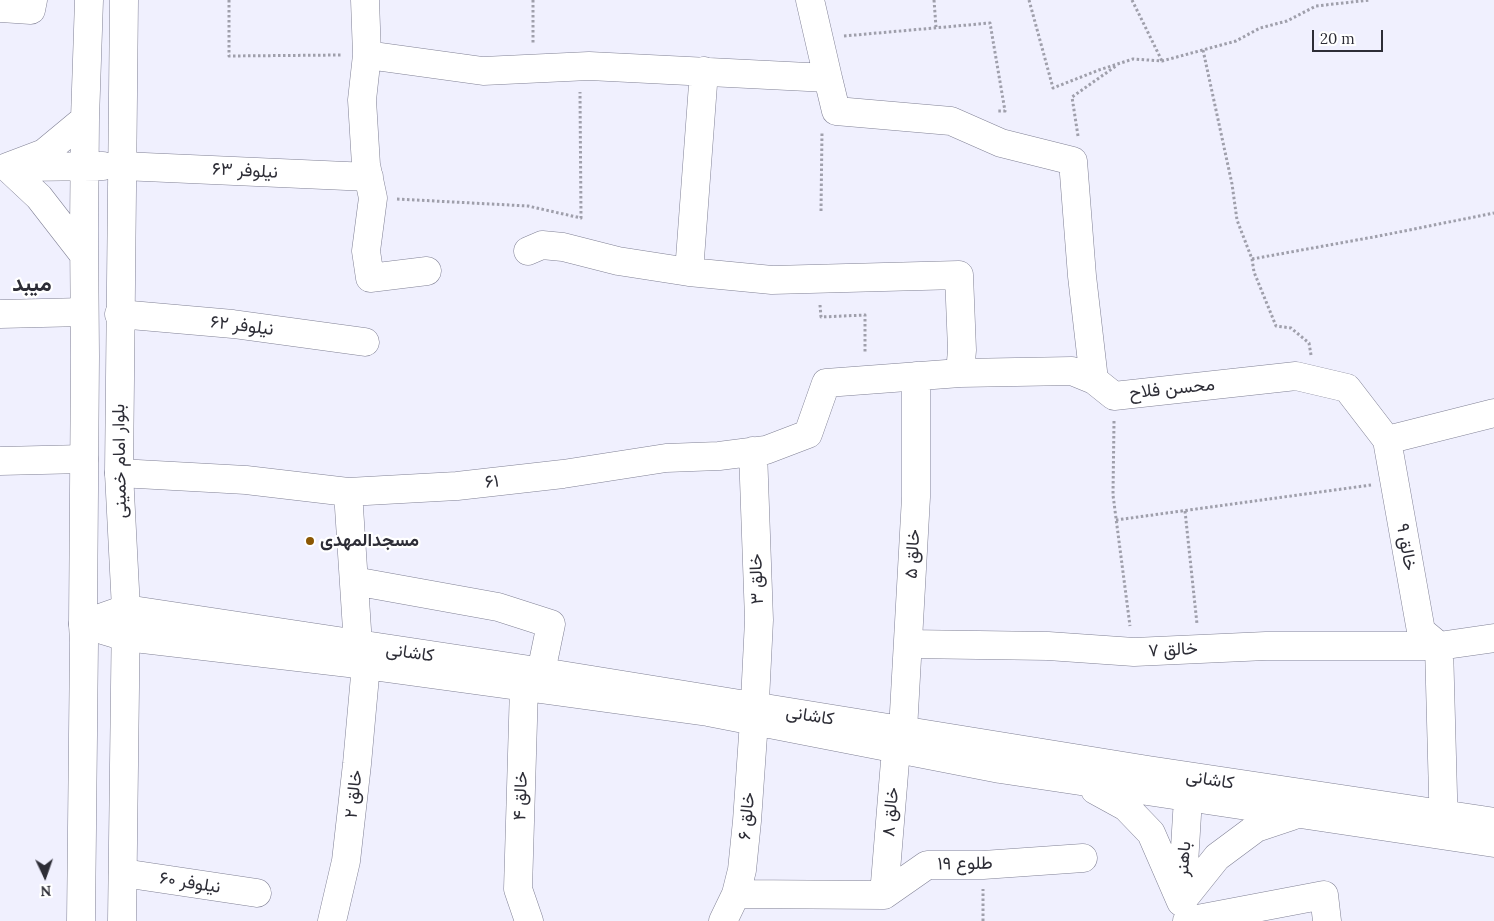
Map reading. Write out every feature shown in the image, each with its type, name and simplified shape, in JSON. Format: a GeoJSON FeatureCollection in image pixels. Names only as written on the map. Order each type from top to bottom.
{"type":"FeatureCollection","features":[{"type":"Feature","properties":{"kind":"street"},"geometry":{"type":"LineString","coordinates":[[0,8],[32,10],[33,0]]}},
{"type":"Feature","properties":{"kind":"street","name":"بلوار امام خمینی"},"geometry":{"type":"LineString","coordinates":[[81,921],[84,642],[85,118],[89,0]]}},
{"type":"Feature","properties":{"kind":"street","name":"بلوار امام خمینی"},"geometry":{"type":"LineString","coordinates":[[122,921],[126,609],[119,473],[119,314],[124,0]]}},
{"type":"Feature","properties":{"kind":"street"},"geometry":{"type":"LineString","coordinates":[[365,0],[367,55],[362,100],[366,165],[371,188],[366,251],[370,278],[427,271]]}},
{"type":"Feature","properties":{"kind":"street"},"geometry":{"type":"LineString","coordinates":[[810,0],[836,111],[951,121],[1001,143],[1073,161],[1082,276],[1104,388]]}},
{"type":"Feature","properties":{"kind":"street"},"geometry":{"type":"LineString","coordinates":[[367,55],[483,71],[580,67],[828,78]]}},
{"type":"Feature","properties":{"kind":"street"},"geometry":{"type":"LineString","coordinates":[[689,272],[704,71]]}},
{"type":"Feature","properties":{"kind":"street"},"geometry":{"type":"LineString","coordinates":[[3,167],[44,153],[85,118]]}},
{"type":"Feature","properties":{"kind":"street","name":"نیلوفر ۶۳"},"geometry":{"type":"LineString","coordinates":[[3,167],[122,166],[371,188]]}},
{"type":"Feature","properties":{"kind":"street"},"geometry":{"type":"LineString","coordinates":[[3,167],[39,197],[84,255]]}},
{"type":"Feature","properties":{"kind":"street"},"geometry":{"type":"LineString","coordinates":[[528,251],[542,245],[563,247],[618,261],[689,272],[772,280],[959,275],[962,350],[960,373]]}},
{"type":"Feature","properties":{"kind":"street"},"geometry":{"type":"LineString","coordinates":[[0,314],[84,312]]}},
{"type":"Feature","properties":{"kind":"street","name":"نیلوفر ۶۲"},"geometry":{"type":"LineString","coordinates":[[119,314],[234,324],[365,342]]}},
{"type":"Feature","properties":{"kind":"street","name":"محسن فلاح"},"geometry":{"type":"LineString","coordinates":[[826,383],[960,373],[1072,371],[1104,388],[1296,376],[1348,388],[1387,440]]}},
{"type":"Feature","properties":{"kind":"street","name":"خالق ۵"},"geometry":{"type":"LineString","coordinates":[[899,740],[908,644],[916,497],[916,376]]}},
{"type":"Feature","properties":{"kind":"street","name":"۶۱"},"geometry":{"type":"LineString","coordinates":[[119,473],[246,480],[348,492],[457,486],[563,474],[666,458],[719,456],[752,452],[766,450],[808,434],[826,383]]}},
{"type":"Feature","properties":{"kind":"street"},"geometry":{"type":"LineString","coordinates":[[1387,440],[1494,413]]}},
{"type":"Feature","properties":{"kind":"street","name":"خالق ۹"},"geometry":{"type":"LineString","coordinates":[[1387,440],[1421,631],[1439,646]]}},
{"type":"Feature","properties":{"kind":"street","name":"خالق ۳"},"geometry":{"type":"LineString","coordinates":[[752,452],[759,620],[754,714]]}},
{"type":"Feature","properties":{"kind":"street"},"geometry":{"type":"LineString","coordinates":[[0,461],[84,460]]}},
{"type":"Feature","properties":{"kind":"street","name":"خالق ۲"},"geometry":{"type":"LineString","coordinates":[[332,921],[346,861],[357,764],[362,655],[354,581],[348,492]]}},
{"type":"Feature","properties":{"kind":"street","name":"خالق ۴"},"geometry":{"type":"LineString","coordinates":[[354,581],[498,607],[551,624],[532,676],[518,889],[529,921]]}},
{"type":"Feature","properties":{"kind":"street"},"geometry":{"type":"LineString","coordinates":[[83,624],[126,609]]}},
{"type":"Feature","properties":{"kind":"street","name":"کاشانی"},"geometry":{"type":"LineString","coordinates":[[126,609],[362,655]]}},
{"type":"Feature","properties":{"kind":"street","name":"کاشانی"},"geometry":{"type":"LineString","coordinates":[[83,624],[126,637],[362,655],[532,676],[708,712],[754,714],[899,740],[1056,755],[1341,800],[1444,825],[1494,843]]}},
{"type":"Feature","properties":{"kind":"street"},"geometry":{"type":"LineString","coordinates":[[1444,825],[1439,646],[1494,638]]}},
{"type":"Feature","properties":{"kind":"street","name":"خالق ۷"},"geometry":{"type":"LineString","coordinates":[[908,644],[1048,646],[1134,652],[1266,646],[1439,646]]}},
{"type":"Feature","properties":{"kind":"street","name":"خالق ۶"},"geometry":{"type":"LineString","coordinates":[[723,921],[736,894],[742,870],[754,714]]}},
{"type":"Feature","properties":{"kind":"street","name":"کاشانی"},"geometry":{"type":"LineString","coordinates":[[899,740],[1000,769],[1299,814],[1444,825],[1494,822]]}},
{"type":"Feature","properties":{"kind":"street","name":"خالق ۸"},"geometry":{"type":"LineString","coordinates":[[884,895],[899,740]]}},
{"type":"Feature","properties":{"kind":"street"},"geometry":{"type":"LineString","coordinates":[[1056,755],[1080,782],[1126,806],[1151,833],[1184,915]]}},
{"type":"Feature","properties":{"kind":"street","name":"باهنر"},"geometry":{"type":"LineString","coordinates":[[1184,915],[1188,798]]}},
{"type":"Feature","properties":{"kind":"street"},"geometry":{"type":"LineString","coordinates":[[1184,915],[1217,857],[1224,851],[1256,828],[1341,800]]}},
{"type":"Feature","properties":{"kind":"street","name":"طلوع ۱۹"},"geometry":{"type":"LineString","coordinates":[[884,895],[927,865],[983,865],[1083,858]]}},
{"type":"Feature","properties":{"kind":"street","name":"نیلوفر ۶۰"},"geometry":{"type":"LineString","coordinates":[[123,873],[257,894]]}},
{"type":"Feature","properties":{"kind":"street"},"geometry":{"type":"LineString","coordinates":[[736,894],[884,895]]}},
{"type":"Feature","properties":{"kind":"street"},"geometry":{"type":"LineString","coordinates":[[1184,915],[1325,908]]}},
{"type":"Feature","properties":{"kind":"path"},"geometry":{"type":"LineString","coordinates":[[229,0],[229,56],[367,55]]}},
{"type":"Feature","properties":{"kind":"path"},"geometry":{"type":"LineString","coordinates":[[533,0],[533,69]]}},
{"type":"Feature","properties":{"kind":"path"},"geometry":{"type":"LineString","coordinates":[[934,0],[936,27]]}},
{"type":"Feature","properties":{"kind":"path"},"geometry":{"type":"LineString","coordinates":[[1029,0],[1052,88],[1132,59],[1162,61],[1236,41],[1260,28],[1287,21],[1316,6],[1370,0]]}},
{"type":"Feature","properties":{"kind":"path"},"geometry":{"type":"LineString","coordinates":[[1132,0],[1162,61]]}},
{"type":"Feature","properties":{"kind":"path"},"geometry":{"type":"LineString","coordinates":[[818,38],[990,23],[1005,111],[993,111],[993,138]]}},
{"type":"Feature","properties":{"kind":"path"},"geometry":{"type":"LineString","coordinates":[[1203,50],[1232,184],[1237,220],[1252,259],[1254,272],[1276,326],[1291,328],[1309,343],[1316,381]]}},
{"type":"Feature","properties":{"kind":"path"},"geometry":{"type":"LineString","coordinates":[[1073,161],[1078,143],[1077,120],[1072,98],[1118,64]]}},
{"type":"Feature","properties":{"kind":"path"},"geometry":{"type":"LineString","coordinates":[[371,188],[528,206],[581,218],[580,67]]}},
{"type":"Feature","properties":{"kind":"path"},"geometry":{"type":"LineString","coordinates":[[821,211],[822,125]]}},
{"type":"Feature","properties":{"kind":"path"},"geometry":{"type":"LineString","coordinates":[[1252,259],[1379,236],[1494,212]]}},
{"type":"Feature","properties":{"kind":"path"},"geometry":{"type":"LineString","coordinates":[[817,280],[821,317],[865,315],[865,380]]}},
{"type":"Feature","properties":{"kind":"path"},"geometry":{"type":"LineString","coordinates":[[1104,388],[1113,495],[1134,652]]}},
{"type":"Feature","properties":{"kind":"path"},"geometry":{"type":"LineString","coordinates":[[1116,520],[1394,482]]}},
{"type":"Feature","properties":{"kind":"path"},"geometry":{"type":"LineString","coordinates":[[1185,510],[1200,649]]}},
{"type":"Feature","properties":{"kind":"place","name":"مسجدالمهدی"},"geometry":{"type":"Point","coordinates":[310,541]}},
{"type":"Feature","properties":{"kind":"district","name":"میبد"},"geometry":{"type":"Point","coordinates":[32,285]}}]}
